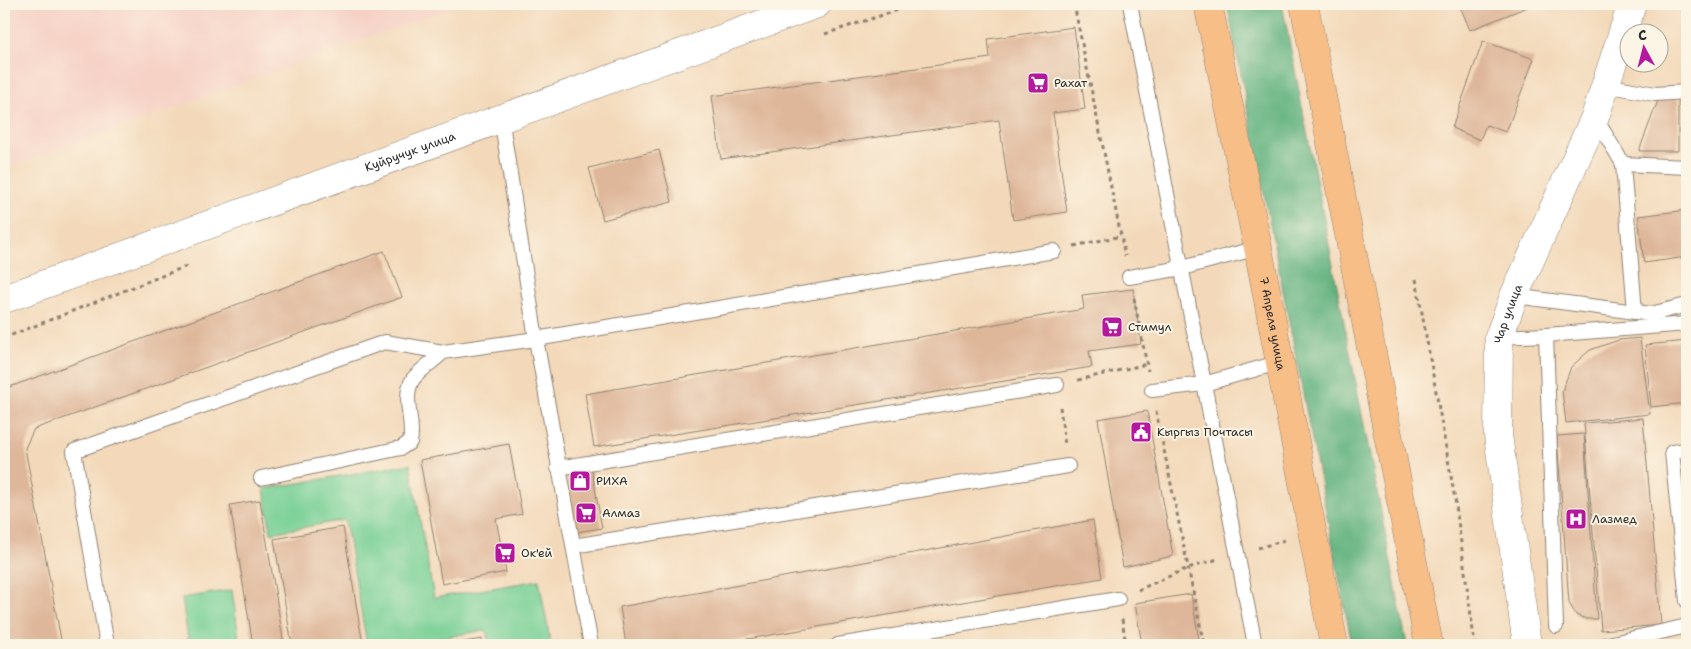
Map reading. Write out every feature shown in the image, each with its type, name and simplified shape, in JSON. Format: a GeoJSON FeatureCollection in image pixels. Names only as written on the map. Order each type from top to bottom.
{"type":"FeatureCollection","features":[{"type":"Feature","properties":{"kind":"main road","name":"7 Апреля улица"},"geometry":{"type":"LineString","coordinates":[[1208,4],[1281,362],[1334,645]]}},
{"type":"Feature","properties":{"kind":"main road"},"geometry":{"type":"LineString","coordinates":[[1304,4],[1429,645]]}},
{"type":"Feature","properties":{"kind":"street","name":"Куйручук улица"},"geometry":{"type":"LineString","coordinates":[[4,299],[817,4]]}},
{"type":"Feature","properties":{"kind":"street","name":"Чар улица"},"geometry":{"type":"LineString","coordinates":[[1527,645],[1498,435],[1499,337],[1514,296],[1595,117],[1632,4]]}},
{"type":"Feature","properties":{"kind":"lane"},"geometry":{"type":"LineString","coordinates":[[1130,4],[1255,645]]}},
{"type":"Feature","properties":{"kind":"lane"},"geometry":{"type":"LineString","coordinates":[[1605,86],[1655,94],[1687,92]]}},
{"type":"Feature","properties":{"kind":"lane"},"geometry":{"type":"LineString","coordinates":[[1595,117],[1623,164],[1635,312]]}},
{"type":"Feature","properties":{"kind":"lane"},"geometry":{"type":"LineString","coordinates":[[501,118],[558,468],[591,645]]}},
{"type":"Feature","properties":{"kind":"lane"},"geometry":{"type":"LineString","coordinates":[[1623,164],[1687,167]]}},
{"type":"Feature","properties":{"kind":"lane"},"geometry":{"type":"LineString","coordinates":[[1129,277],[1182,268],[1258,248]]}},
{"type":"Feature","properties":{"kind":"lane"},"geometry":{"type":"LineString","coordinates":[[107,645],[74,451],[385,342],[443,352],[536,339],[1054,250]]}},
{"type":"Feature","properties":{"kind":"lane"},"geometry":{"type":"LineString","coordinates":[[1514,296],[1651,314],[1687,305]]}},
{"type":"Feature","properties":{"kind":"lane"},"geometry":{"type":"LineString","coordinates":[[1499,337],[1687,324]]}},
{"type":"Feature","properties":{"kind":"lane"},"geometry":{"type":"LineString","coordinates":[[1546,335],[1556,626]]}},
{"type":"Feature","properties":{"kind":"lane"},"geometry":{"type":"LineString","coordinates":[[261,478],[401,448],[410,442],[412,432],[408,398],[413,379],[443,352]]}},
{"type":"Feature","properties":{"kind":"lane"},"geometry":{"type":"LineString","coordinates":[[1152,390],[1204,384],[1281,362]]}},
{"type":"Feature","properties":{"kind":"lane"},"geometry":{"type":"LineString","coordinates":[[558,468],[1057,385]]}},
{"type":"Feature","properties":{"kind":"lane"},"geometry":{"type":"LineString","coordinates":[[1687,450],[1672,452],[1687,601]]}},
{"type":"Feature","properties":{"kind":"lane"},"geometry":{"type":"LineString","coordinates":[[573,546],[1068,466]]}},
{"type":"Feature","properties":{"kind":"lane"},"geometry":{"type":"LineString","coordinates":[[838,645],[1118,599]]}},
{"type":"Feature","properties":{"kind":"lane"},"geometry":{"type":"LineString","coordinates":[[1604,645],[1687,626]]}},
{"type":"Feature","properties":{"kind":"path"},"geometry":{"type":"LineString","coordinates":[[1074,4],[1204,645]]}},
{"type":"Feature","properties":{"kind":"path"},"geometry":{"type":"LineString","coordinates":[[1054,250],[1121,236]]}},
{"type":"Feature","properties":{"kind":"path"},"geometry":{"type":"LineString","coordinates":[[1416,279],[1454,499],[1475,645]]}},
{"type":"Feature","properties":{"kind":"path"},"geometry":{"type":"LineString","coordinates":[[1068,466],[1057,385],[1147,364]]}},
{"type":"Feature","properties":{"kind":"shaded area"},"geometry":{"type":"Polygon","coordinates":[[[31,4],[461,4],[4,169],[4,16],[31,4]]]}},
{"type":"Feature","properties":{"kind":"green space"},"geometry":{"type":"Polygon","coordinates":[[[1227,4],[1282,4],[1407,645],[1352,645],[1227,4]]]}},
{"type":"Feature","properties":{"kind":"green space"},"geometry":{"type":"Polygon","coordinates":[[[410,464],[434,598],[539,580],[551,645],[489,645],[486,630],[402,645],[367,645],[345,520],[271,533],[264,489],[410,464]]]}},
{"type":"Feature","properties":{"kind":"green space"},"geometry":{"type":"Polygon","coordinates":[[[232,590],[240,645],[189,645],[182,598],[232,590]]]}},
{"type":"Feature","properties":{"kind":"building"},"geometry":{"type":"Polygon","coordinates":[[[1459,4],[1535,4],[1470,30],[1459,4]]]}},
{"type":"Feature","properties":{"kind":"building"},"geometry":{"type":"Polygon","coordinates":[[[1074,27],[1085,109],[1053,113],[1067,212],[1013,220],[999,120],[721,159],[712,96],[990,58],[988,39],[1074,27]]]}},
{"type":"Feature","properties":{"kind":"building"},"geometry":{"type":"Polygon","coordinates":[[[1483,41],[1534,59],[1506,132],[1486,125],[1480,140],[1452,128],[1483,41]]]}},
{"type":"Feature","properties":{"kind":"building"},"geometry":{"type":"Polygon","coordinates":[[[1660,95],[1678,100],[1678,151],[1639,151],[1660,95]]]}},
{"type":"Feature","properties":{"kind":"building"},"geometry":{"type":"Polygon","coordinates":[[[659,150],[672,202],[603,220],[589,168],[659,150]]]}},
{"type":"Feature","properties":{"kind":"building"},"geometry":{"type":"Polygon","coordinates":[[[1687,210],[1687,257],[1644,263],[1638,216],[1687,210]]]}},
{"type":"Feature","properties":{"kind":"building"},"geometry":{"type":"Polygon","coordinates":[[[384,251],[402,297],[34,429],[25,448],[62,645],[5,645],[4,389],[384,251]]]}},
{"type":"Feature","properties":{"kind":"building"},"geometry":{"type":"Polygon","coordinates":[[[1133,289],[1141,344],[1089,351],[1092,367],[594,447],[585,394],[1084,309],[1082,295],[1133,289]]]}},
{"type":"Feature","properties":{"kind":"building"},"geometry":{"type":"Polygon","coordinates":[[[1640,338],[1650,414],[1566,423],[1562,391],[1571,367],[1590,350],[1619,340],[1640,338]]]}},
{"type":"Feature","properties":{"kind":"building"},"geometry":{"type":"Polygon","coordinates":[[[1687,341],[1687,403],[1651,407],[1645,345],[1687,341]]]}},
{"type":"Feature","properties":{"kind":"building"},"geometry":{"type":"Polygon","coordinates":[[[1147,411],[1173,556],[1123,567],[1098,419],[1147,411]]]}},
{"type":"Feature","properties":{"kind":"building"},"geometry":{"type":"Polygon","coordinates":[[[1643,418],[1661,625],[1601,630],[1584,423],[1643,418]]]}},
{"type":"Feature","properties":{"kind":"building","name":"Лазмед"},"geometry":{"type":"Polygon","coordinates":[[[1584,434],[1597,619],[1586,619],[1576,615],[1569,603],[1557,436],[1584,434]]]}},
{"type":"Feature","properties":{"kind":"building"},"geometry":{"type":"Polygon","coordinates":[[[509,444],[522,514],[496,519],[506,572],[442,584],[420,460],[509,444]]]}},
{"type":"Feature","properties":{"kind":"building"},"geometry":{"type":"Polygon","coordinates":[[[591,465],[602,528],[576,532],[565,470],[591,465]]]}},
{"type":"Feature","properties":{"kind":"building"},"geometry":{"type":"Polygon","coordinates":[[[260,500],[284,645],[253,645],[230,505],[260,500]]]}},
{"type":"Feature","properties":{"kind":"building"},"geometry":{"type":"Polygon","coordinates":[[[1093,520],[1102,578],[713,645],[626,645],[620,607],[1093,520]]]}},
{"type":"Feature","properties":{"kind":"building"},"geometry":{"type":"Polygon","coordinates":[[[343,527],[363,645],[292,645],[274,539],[343,527]]]}},
{"type":"Feature","properties":{"kind":"building"},"geometry":{"type":"Polygon","coordinates":[[[1191,594],[1200,645],[1142,645],[1135,603],[1191,594]]]}},
{"type":"Feature","properties":{"kind":"building"},"geometry":{"type":"Polygon","coordinates":[[[482,639],[483,645],[451,645],[451,644],[482,639]]]}},
{"type":"Feature","properties":{"kind":"place","name":"Рахат"},"geometry":{"type":"Point","coordinates":[1038,83]}},
{"type":"Feature","properties":{"kind":"place","name":"Стимул"},"geometry":{"type":"Point","coordinates":[1112,327]}},
{"type":"Feature","properties":{"kind":"place","name":"Кыргыз Почтасы"},"geometry":{"type":"Point","coordinates":[1141,432]}},
{"type":"Feature","properties":{"kind":"place","name":"РИХА"},"geometry":{"type":"Point","coordinates":[580,481]}},
{"type":"Feature","properties":{"kind":"place","name":"Алмаз"},"geometry":{"type":"Point","coordinates":[586,513]}},
{"type":"Feature","properties":{"kind":"place","name":"Лазмед"},"geometry":{"type":"Point","coordinates":[1576,519]}},
{"type":"Feature","properties":{"kind":"place","name":"Ок'ей"},"geometry":{"type":"Point","coordinates":[505,553]}}]}
